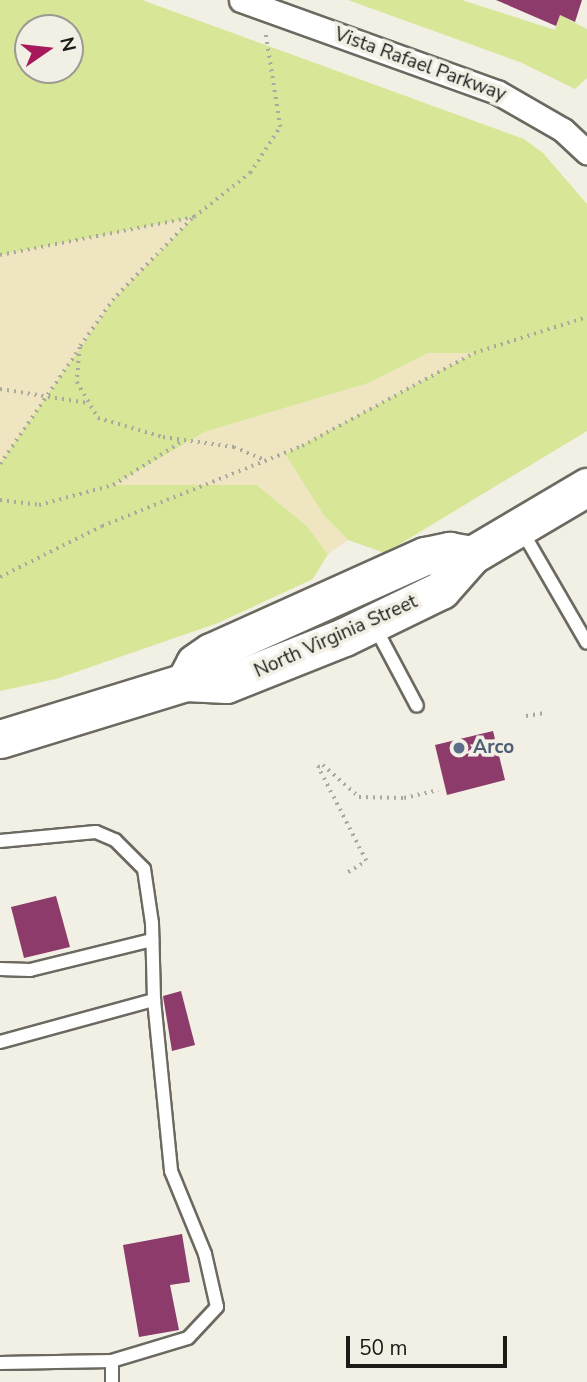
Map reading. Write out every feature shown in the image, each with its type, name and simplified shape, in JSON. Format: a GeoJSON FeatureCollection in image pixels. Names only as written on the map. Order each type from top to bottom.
{"type":"FeatureCollection","features":[{"type":"Feature","properties":{"kind":"main road","name":"North Virginia Street"},"geometry":{"type":"LineString","coordinates":[[0,739],[185,682],[226,684],[373,623],[441,590],[472,555],[587,487]]}},
{"type":"Feature","properties":{"kind":"main road"},"geometry":{"type":"LineString","coordinates":[[532,520],[587,505]]}},
{"type":"Feature","properties":{"kind":"main road","name":"North Virginia Street"},"geometry":{"type":"LineString","coordinates":[[185,682],[195,663],[211,652],[425,556],[449,551],[472,555]]}},
{"type":"Feature","properties":{"kind":"street","name":"Vista Rafael Parkway"},"geometry":{"type":"LineString","coordinates":[[250,3],[496,92],[563,130],[587,152]]}},
{"type":"Feature","properties":{"kind":"lane"},"geometry":{"type":"LineString","coordinates":[[532,520],[562,606],[587,643]]}},
{"type":"Feature","properties":{"kind":"lane"},"geometry":{"type":"LineString","coordinates":[[373,623],[417,706]]}},
{"type":"Feature","properties":{"kind":"lane"},"geometry":{"type":"LineString","coordinates":[[0,841],[96,832],[115,840],[144,869],[171,1171],[205,1254],[217,1307],[188,1338],[112,1361],[0,1363]]}},
{"type":"Feature","properties":{"kind":"lane"},"geometry":{"type":"LineString","coordinates":[[0,969],[30,970],[152,940]]}},
{"type":"Feature","properties":{"kind":"lane"},"geometry":{"type":"LineString","coordinates":[[0,1042],[154,1000]]}},
{"type":"Feature","properties":{"kind":"lane"},"geometry":{"type":"LineString","coordinates":[[112,1361],[112,1382]]}},
{"type":"Feature","properties":{"kind":"path"},"geometry":{"type":"LineString","coordinates":[[0,464],[114,299],[194,217],[250,173],[280,127],[250,3]]}},
{"type":"Feature","properties":{"kind":"path"},"geometry":{"type":"LineString","coordinates":[[0,255],[194,217]]}},
{"type":"Feature","properties":{"kind":"path"},"geometry":{"type":"LineString","coordinates":[[0,577],[102,526],[302,446],[474,353],[587,317]]}},
{"type":"Feature","properties":{"kind":"path"},"geometry":{"type":"LineString","coordinates":[[80,347],[77,382],[98,418],[184,440],[234,447],[265,460]]}},
{"type":"Feature","properties":{"kind":"path"},"geometry":{"type":"LineString","coordinates":[[0,389],[45,399],[89,403]]}},
{"type":"Feature","properties":{"kind":"path"},"geometry":{"type":"LineString","coordinates":[[0,500],[39,505],[113,485],[184,440]]}},
{"type":"Feature","properties":{"kind":"path"},"geometry":{"type":"LineString","coordinates":[[526,716],[545,713]]}},
{"type":"Feature","properties":{"kind":"path"},"geometry":{"type":"LineString","coordinates":[[348,872],[366,861],[318,767],[323,765],[359,797],[404,798],[438,790]]}},
{"type":"Feature","properties":{"kind":"green space"},"geometry":{"type":"Polygon","coordinates":[[[0,0],[142,0],[524,139],[543,153],[587,204],[587,431],[385,553],[348,540],[324,516],[285,454],[473,353],[428,353],[369,383],[205,432],[115,485],[257,485],[307,526],[328,554],[313,579],[218,623],[56,679],[0,691],[0,0]]]}},
{"type":"Feature","properties":{"kind":"green space"},"geometry":{"type":"Polygon","coordinates":[[[348,0],[462,0],[555,30],[560,15],[587,29],[587,78],[575,89],[520,62],[348,0]]]}},
{"type":"Feature","properties":{"kind":"sand"},"geometry":{"type":"Polygon","coordinates":[[[194,217],[114,299],[0,464],[0,255],[194,217]]]}},
{"type":"Feature","properties":{"kind":"sand"},"geometry":{"type":"Polygon","coordinates":[[[428,353],[474,353],[285,454],[324,516],[348,540],[328,554],[307,526],[257,485],[113,485],[205,432],[369,383],[428,353]]]}},
{"type":"Feature","properties":{"kind":"building"},"geometry":{"type":"Polygon","coordinates":[[[496,0],[582,0],[575,22],[560,15],[556,26],[496,0]]]}},
{"type":"Feature","properties":{"kind":"building"},"geometry":{"type":"Polygon","coordinates":[[[493,731],[505,780],[447,795],[435,745],[493,731]]]}},
{"type":"Feature","properties":{"kind":"building"},"geometry":{"type":"Polygon","coordinates":[[[56,896],[70,947],[24,958],[11,907],[56,896]]]}},
{"type":"Feature","properties":{"kind":"building"},"geometry":{"type":"Polygon","coordinates":[[[181,991],[195,1045],[172,1051],[163,996],[181,991]]]}},
{"type":"Feature","properties":{"kind":"building"},"geometry":{"type":"Polygon","coordinates":[[[182,1234],[190,1282],[170,1285],[179,1330],[139,1337],[123,1245],[182,1234]]]}},
{"type":"Feature","properties":{"kind":"place","name":"Arco"},"geometry":{"type":"Point","coordinates":[459,748]}}]}
